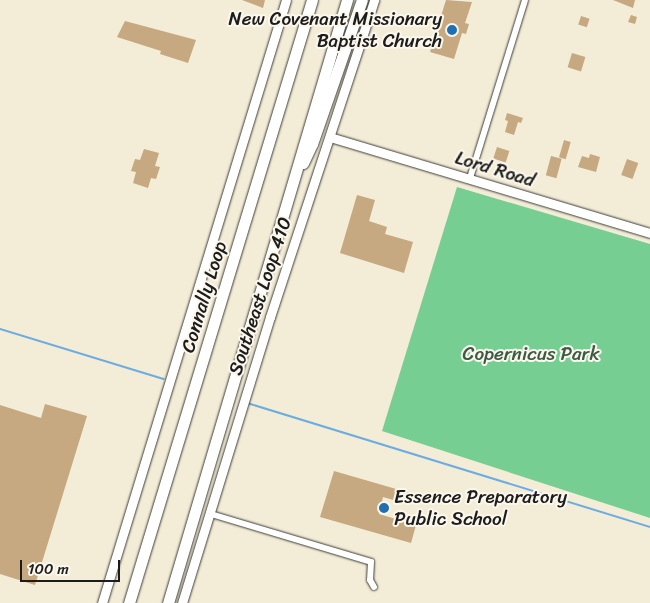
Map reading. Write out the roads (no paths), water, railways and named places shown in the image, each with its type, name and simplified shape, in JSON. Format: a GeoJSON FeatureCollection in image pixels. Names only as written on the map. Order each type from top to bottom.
{"type":"FeatureCollection","features":[{"type":"Feature","properties":{"kind":"highway","name":"Connally Loop"},"geometry":{"type":"LineString","coordinates":[[129,603],[312,0]]}},
{"type":"Feature","properties":{"kind":"highway"},"geometry":{"type":"LineString","coordinates":[[168,603],[287,196],[347,0]]}},
{"type":"Feature","properties":{"kind":"highway"},"geometry":{"type":"LineString","coordinates":[[287,196],[312,144],[362,0]]}},
{"type":"Feature","properties":{"kind":"main road"},"geometry":{"type":"LineString","coordinates":[[102,603],[286,0]]}},
{"type":"Feature","properties":{"kind":"main road","name":"Southeast Loop 410"},"geometry":{"type":"LineString","coordinates":[[182,603],[211,514],[270,317],[374,0]]}},
{"type":"Feature","properties":{"kind":"main road","name":"Lord Road"},"geometry":{"type":"LineString","coordinates":[[330,137],[650,233]]}},
{"type":"Feature","properties":{"kind":"street"},"geometry":{"type":"LineString","coordinates":[[470,178],[525,0]]}},
{"type":"Feature","properties":{"kind":"street"},"geometry":{"type":"LineString","coordinates":[[211,514],[371,562],[370,580],[374,587]]}},
{"type":"Feature","properties":{"kind":"waterway"},"geometry":{"type":"LineString","coordinates":[[0,329],[164,379]]}},
{"type":"Feature","properties":{"kind":"waterway"},"geometry":{"type":"LineString","coordinates":[[247,403],[650,527]]}},
{"type":"Feature","properties":{"kind":"place","name":"New Covenant Missionary Baptist Church"},"geometry":{"type":"Point","coordinates":[452,30]}},
{"type":"Feature","properties":{"kind":"place","name":"Essence Preparatory Public School"},"geometry":{"type":"Point","coordinates":[384,508]}},
{"type":"Feature","properties":{"kind":"park label","name":"Copernicus Park"},"geometry":{"type":"Point","coordinates":[531,354]}}]}
